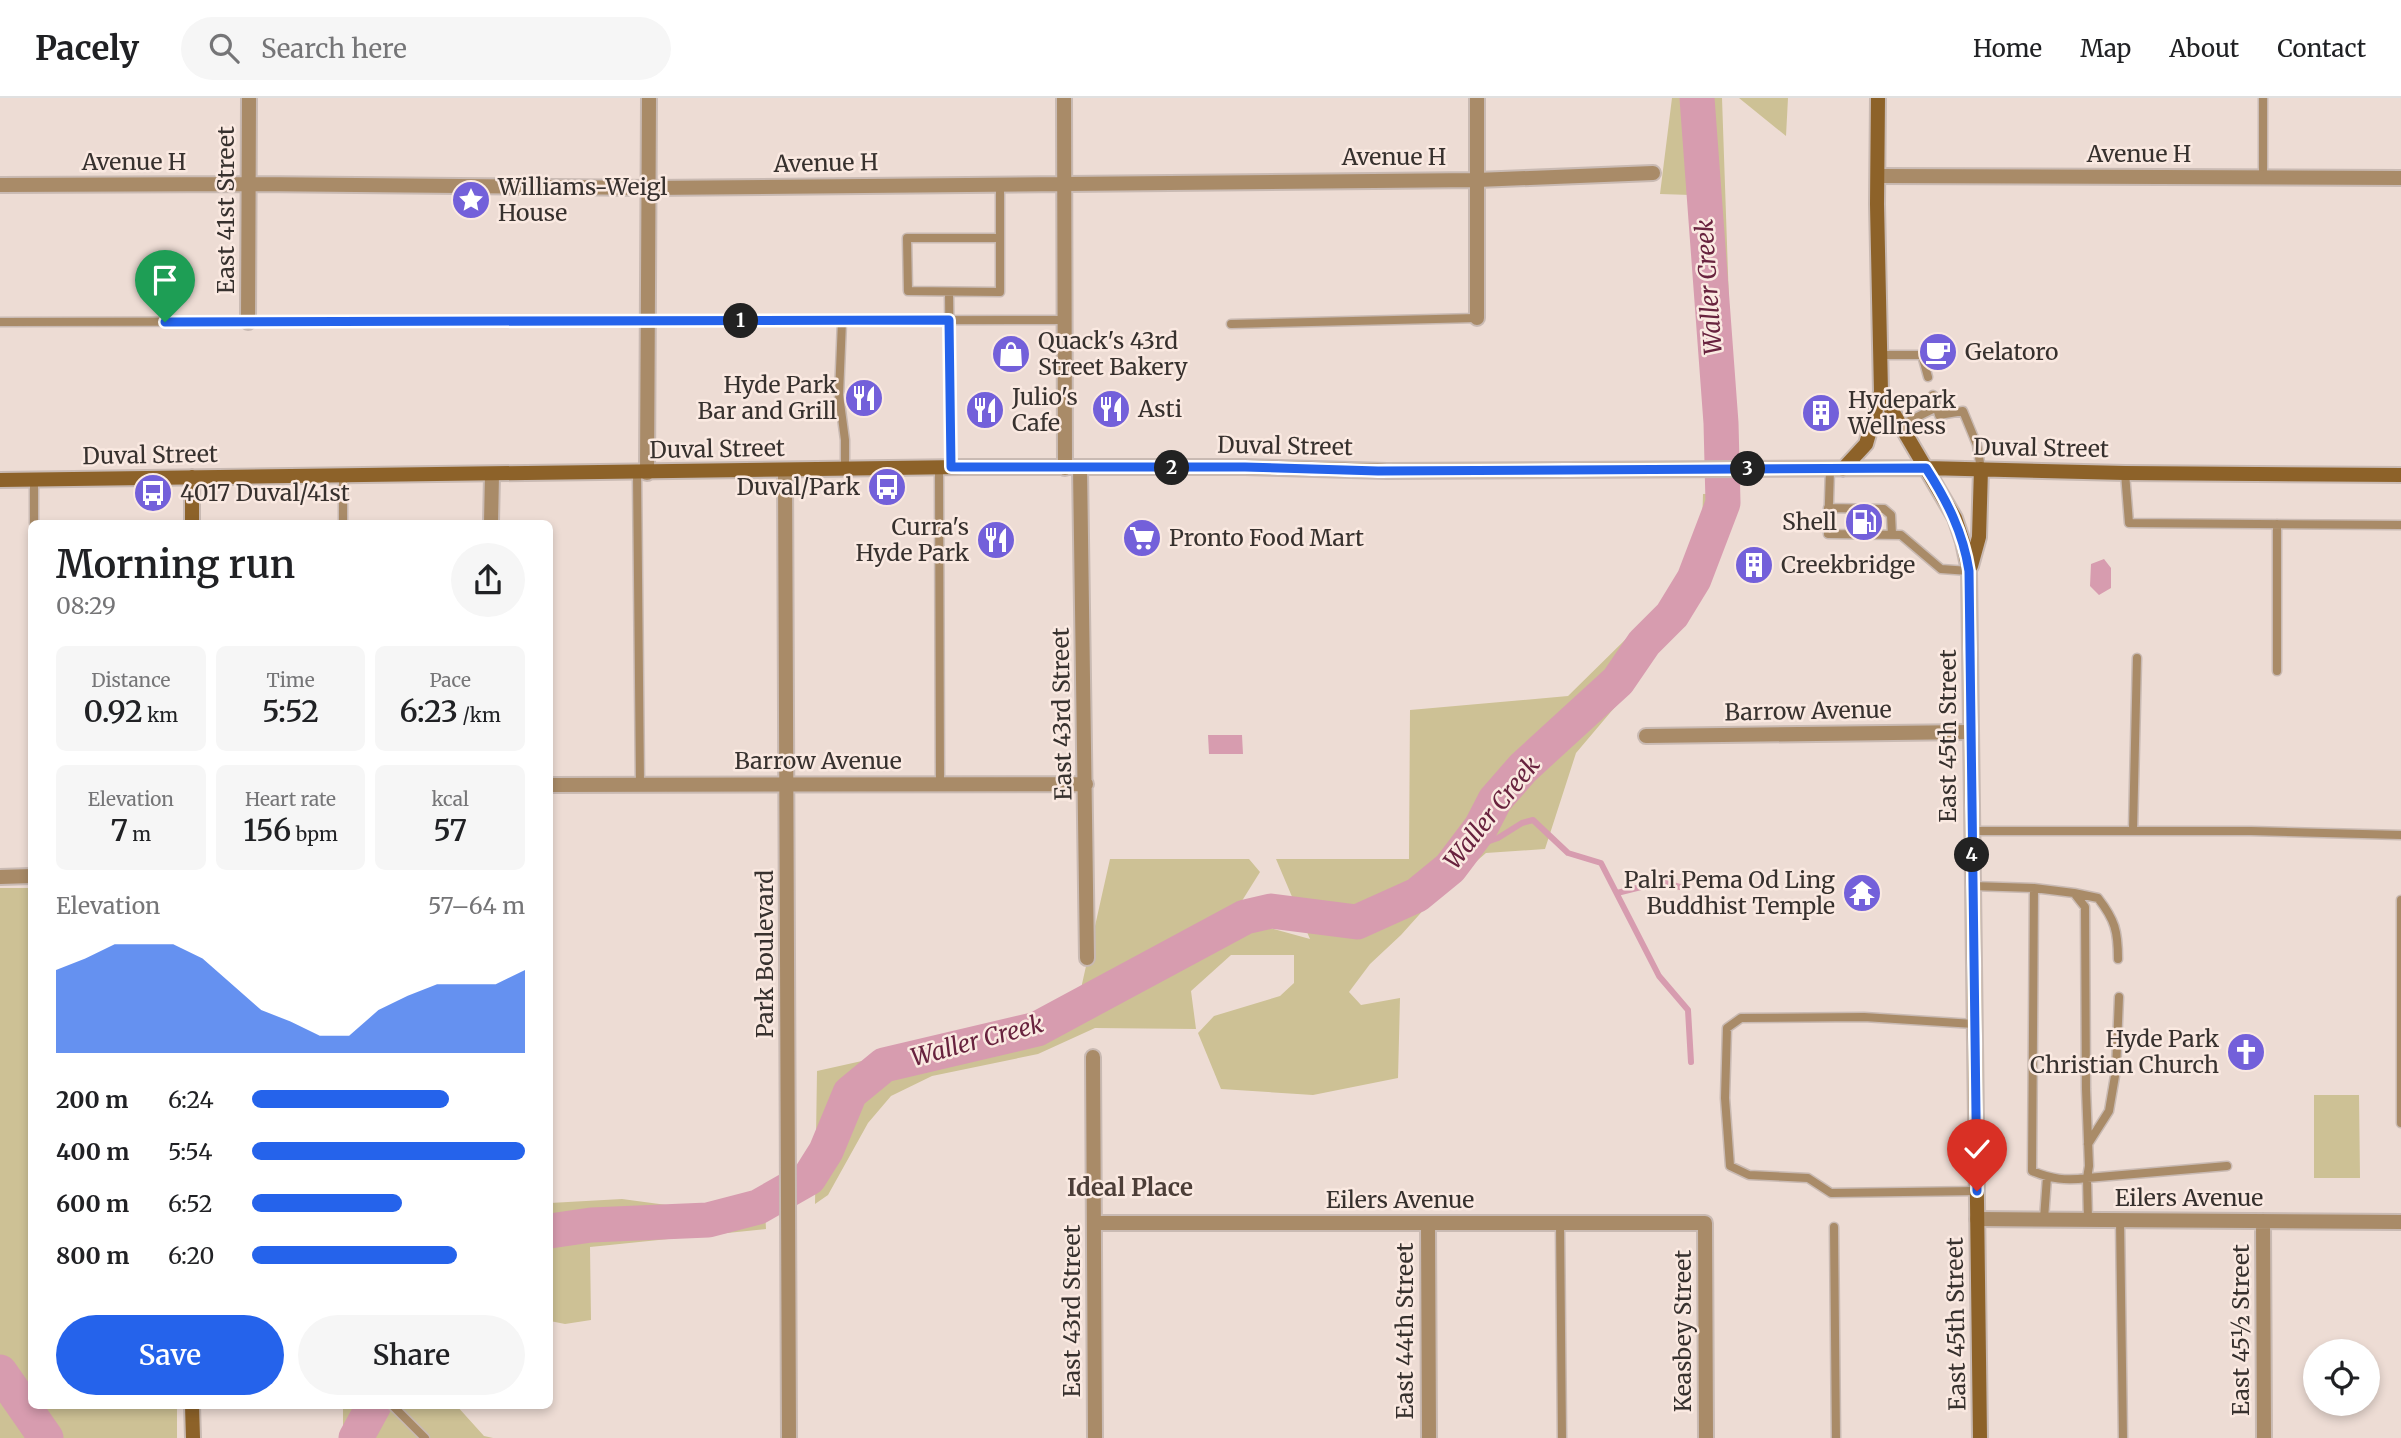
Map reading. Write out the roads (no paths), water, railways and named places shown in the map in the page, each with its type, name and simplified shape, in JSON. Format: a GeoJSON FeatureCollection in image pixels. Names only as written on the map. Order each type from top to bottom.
{"type":"FeatureCollection","features":[{"type":"Feature","properties":{"kind":"street","name":"East 41st Street"},"geometry":{"type":"LineString","coordinates":[[248,322],[249,98]]}},
{"type":"Feature","properties":{"kind":"street"},"geometry":{"type":"LineString","coordinates":[[642,472],[648,321],[649,98]]}},
{"type":"Feature","properties":{"kind":"street"},"geometry":{"type":"LineString","coordinates":[[1064,98],[1065,468]]}},
{"type":"Feature","properties":{"kind":"street"},"geometry":{"type":"LineString","coordinates":[[1476,98],[1477,318]]}},
{"type":"Feature","properties":{"kind":"street","name":"East 45th Street"},"geometry":{"type":"LineString","coordinates":[[1878,98],[1881,392],[1955,518],[1969,571],[1980,1438]]}},
{"type":"Feature","properties":{"kind":"street","name":"Avenue H"},"geometry":{"type":"LineString","coordinates":[[0,186],[249,184],[649,188],[1477,180],[1653,173]]}},
{"type":"Feature","properties":{"kind":"street","name":"Avenue H"},"geometry":{"type":"LineString","coordinates":[[1878,176],[2401,177]]}},
{"type":"Feature","properties":{"kind":"street"},"geometry":{"type":"LineString","coordinates":[[1837,469],[1866,444],[1881,392]]}},
{"type":"Feature","properties":{"kind":"street","name":"Duval Street"},"geometry":{"type":"LineString","coordinates":[[0,480],[845,469],[1245,467],[1378,471],[1926,468],[2401,475]]}},
{"type":"Feature","properties":{"kind":"street","name":"East 43rd Street"},"geometry":{"type":"LineString","coordinates":[[1080,468],[1087,958]]}},
{"type":"Feature","properties":{"kind":"street"},"geometry":{"type":"LineString","coordinates":[[1969,571],[1979,537],[1981,469]]}},
{"type":"Feature","properties":{"kind":"street","name":"Park Boulevard"},"geometry":{"type":"LineString","coordinates":[[785,470],[789,1438]]}},
{"type":"Feature","properties":{"kind":"street"},"geometry":{"type":"LineString","coordinates":[[491,520],[492,475]]}},
{"type":"Feature","properties":{"kind":"street"},"geometry":{"type":"LineString","coordinates":[[192,477],[192,520]]}},
{"type":"Feature","properties":{"kind":"street","name":"Barrow Avenue"},"geometry":{"type":"LineString","coordinates":[[1646,736],[1970,732]]}},
{"type":"Feature","properties":{"kind":"street","name":"Barrow Avenue"},"geometry":{"type":"LineString","coordinates":[[553,785],[1086,783]]}},
{"type":"Feature","properties":{"kind":"street"},"geometry":{"type":"LineString","coordinates":[[0,877],[28,876]]}},
{"type":"Feature","properties":{"kind":"street","name":"East 43rd Street"},"geometry":{"type":"LineString","coordinates":[[1093,1057],[1095,1438]]}},
{"type":"Feature","properties":{"kind":"street","name":"Eilers Avenue"},"geometry":{"type":"LineString","coordinates":[[1977,1219],[2401,1222]]}},
{"type":"Feature","properties":{"kind":"street","name":"East 45½ Street"},"geometry":{"type":"LineString","coordinates":[[2263,1221],[2264,1438]]}},
{"type":"Feature","properties":{"kind":"street","name":"Eilers Avenue"},"geometry":{"type":"LineString","coordinates":[[1094,1223],[1706,1223]]}},
{"type":"Feature","properties":{"kind":"street","name":"East 44th Street"},"geometry":{"type":"LineString","coordinates":[[1428,1223],[1429,1438]]}},
{"type":"Feature","properties":{"kind":"street","name":"Keasbey Street"},"geometry":{"type":"LineString","coordinates":[[1706,1223],[1706,1438]]}},
{"type":"Feature","properties":{"kind":"street"},"geometry":{"type":"LineString","coordinates":[[192,1409],[192,1438]]}},
{"type":"Feature","properties":{"kind":"lane"},"geometry":{"type":"LineString","coordinates":[[2263,98],[2263,178]]}},
{"type":"Feature","properties":{"kind":"lane"},"geometry":{"type":"LineString","coordinates":[[999,237],[907,237],[908,291],[1000,292],[1000,183]]}},
{"type":"Feature","properties":{"kind":"lane"},"geometry":{"type":"LineString","coordinates":[[940,784],[949,292]]}},
{"type":"Feature","properties":{"kind":"lane"},"geometry":{"type":"LineString","coordinates":[[1231,324],[1477,318]]}},
{"type":"Feature","properties":{"kind":"lane"},"geometry":{"type":"LineString","coordinates":[[0,322],[1065,320]]}},
{"type":"Feature","properties":{"kind":"lane"},"geometry":{"type":"LineString","coordinates":[[842,321],[839,395],[845,440],[845,469]]}},
{"type":"Feature","properties":{"kind":"lane"},"geometry":{"type":"LineString","coordinates":[[1880,355],[1922,355],[1928,377]]}},
{"type":"Feature","properties":{"kind":"lane"},"geometry":{"type":"LineString","coordinates":[[1933,394],[1939,415],[1963,411],[1978,448],[1981,469]]}},
{"type":"Feature","properties":{"kind":"lane"},"geometry":{"type":"LineString","coordinates":[[1901,425],[1937,407]]}},
{"type":"Feature","properties":{"kind":"lane"},"geometry":{"type":"LineString","coordinates":[[1837,469],[1828,508],[1828,534],[1901,535],[1941,569],[1969,571]]}},
{"type":"Feature","properties":{"kind":"lane"},"geometry":{"type":"LineString","coordinates":[[640,784],[642,472]]}},
{"type":"Feature","properties":{"kind":"lane"},"geometry":{"type":"LineString","coordinates":[[2125,473],[2129,523],[2401,525]]}},
{"type":"Feature","properties":{"kind":"lane"},"geometry":{"type":"LineString","coordinates":[[343,477],[343,520]]}},
{"type":"Feature","properties":{"kind":"lane"},"geometry":{"type":"LineString","coordinates":[[34,479],[34,520]]}},
{"type":"Feature","properties":{"kind":"lane"},"geometry":{"type":"LineString","coordinates":[[1828,508],[1884,509],[1891,515],[1892,535]]}},
{"type":"Feature","properties":{"kind":"lane"},"geometry":{"type":"LineString","coordinates":[[2277,524],[2277,671]]}},
{"type":"Feature","properties":{"kind":"lane"},"geometry":{"type":"LineString","coordinates":[[2133,830],[2137,658]]}},
{"type":"Feature","properties":{"kind":"lane"},"geometry":{"type":"LineString","coordinates":[[1971,831],[2133,830],[2401,835]]}},
{"type":"Feature","properties":{"kind":"lane"},"geometry":{"type":"LineString","coordinates":[[1972,886],[2034,888],[2098,898],[2112,917],[2118,942],[2118,959]]}},
{"type":"Feature","properties":{"kind":"lane"},"geometry":{"type":"LineString","coordinates":[[2034,888],[2032,1171],[2068,1181],[2227,1166]]}},
{"type":"Feature","properties":{"kind":"lane"},"geometry":{"type":"LineString","coordinates":[[2074,893],[2085,906],[2086,1089],[2090,1166],[2087,1178],[2088,1220]]}},
{"type":"Feature","properties":{"kind":"lane"},"geometry":{"type":"LineString","coordinates":[[2401,900],[2401,1124]]}},
{"type":"Feature","properties":{"kind":"lane"},"geometry":{"type":"LineString","coordinates":[[2088,1144],[2109,1111],[2116,1070],[2119,997]]}},
{"type":"Feature","properties":{"kind":"lane"},"geometry":{"type":"LineString","coordinates":[[1974,1024],[1864,1017],[1741,1018],[1727,1028],[1725,1098],[1730,1166],[1749,1175],[1808,1178],[1831,1192],[1977,1191]]}},
{"type":"Feature","properties":{"kind":"lane"},"geometry":{"type":"LineString","coordinates":[[2044,1219],[2047,1177]]}},
{"type":"Feature","properties":{"kind":"lane"},"geometry":{"type":"LineString","coordinates":[[2120,1220],[2123,1438]]}},
{"type":"Feature","properties":{"kind":"lane"},"geometry":{"type":"LineString","coordinates":[[1560,1223],[1562,1438]]}},
{"type":"Feature","properties":{"kind":"lane"},"geometry":{"type":"LineString","coordinates":[[1834,1227],[1836,1438]]}},
{"type":"Feature","properties":{"kind":"lane"},"geometry":{"type":"LineString","coordinates":[[396,1409],[425,1438]]}},
{"type":"Feature","properties":{"kind":"waterway","name":"Waller Creek"},"geometry":{"type":"LineString","coordinates":[[553,1231],[591,1225],[708,1220],[758,1207],[809,1178],[826,1151],[850,1093],[884,1065],[1037,1029],[1245,917],[1271,911],[1357,922],[1417,895],[1450,868],[1481,827],[1495,800],[1523,768],[1618,681],[1644,643],[1672,615],[1694,579],[1723,503],[1721,423],[1697,98]]}},
{"type":"Feature","properties":{"kind":"waterway"},"geometry":{"type":"LineString","coordinates":[[1464,850],[1498,838],[1522,823],[1533,820],[1568,853],[1601,863],[1659,976],[1688,1010],[1691,1062]]}},
{"type":"Feature","properties":{"kind":"waterway"},"geometry":{"type":"LineString","coordinates":[[1617,893],[1661,882],[1680,887]]}},
{"type":"Feature","properties":{"kind":"waterway","name":"Waller Creek"},"geometry":{"type":"LineString","coordinates":[[0,1372],[46,1438]]}},
{"type":"Feature","properties":{"kind":"waterway","name":"Waller Creek"},"geometry":{"type":"LineString","coordinates":[[356,1438],[372,1409]]}},
{"type":"Feature","properties":{"kind":"place","name":"Williams-Weigl House"},"geometry":{"type":"Point","coordinates":[471,200]}},
{"type":"Feature","properties":{"kind":"place","name":"Gelatoro"},"geometry":{"type":"Point","coordinates":[1938,352]}},
{"type":"Feature","properties":{"kind":"place","name":"Quack's 43rd Street Bakery"},"geometry":{"type":"Point","coordinates":[1011,354]}},
{"type":"Feature","properties":{"kind":"place","name":"Hyde Park Bar and Grill"},"geometry":{"type":"Point","coordinates":[864,398]}},
{"type":"Feature","properties":{"kind":"place","name":"Asti"},"geometry":{"type":"Point","coordinates":[1111,409]}},
{"type":"Feature","properties":{"kind":"place","name":"Julio's Cafe"},"geometry":{"type":"Point","coordinates":[985,410]}},
{"type":"Feature","properties":{"kind":"place","name":"Hydepark Wellness"},"geometry":{"type":"Point","coordinates":[1821,413]}},
{"type":"Feature","properties":{"kind":"place","name":"Duval/Park"},"geometry":{"type":"Point","coordinates":[887,487]}},
{"type":"Feature","properties":{"kind":"place","name":"4017 Duval/41st"},"geometry":{"type":"Point","coordinates":[153,493]}},
{"type":"Feature","properties":{"kind":"place","name":"Shell"},"geometry":{"type":"Point","coordinates":[1864,522]}},
{"type":"Feature","properties":{"kind":"place","name":"Pronto Food Mart"},"geometry":{"type":"Point","coordinates":[1142,538]}},
{"type":"Feature","properties":{"kind":"place","name":"Curra's Hyde Park"},"geometry":{"type":"Point","coordinates":[996,540]}},
{"type":"Feature","properties":{"kind":"place","name":"Creekbridge"},"geometry":{"type":"Point","coordinates":[1754,565]}},
{"type":"Feature","properties":{"kind":"place","name":"Palri Pema Od Ling Buddhist Temple"},"geometry":{"type":"Point","coordinates":[1862,893]}},
{"type":"Feature","properties":{"kind":"place","name":"Hyde Park Christian Church"},"geometry":{"type":"Point","coordinates":[2246,1052]}},
{"type":"Feature","properties":{"kind":"district","name":"Ideal Place"},"geometry":{"type":"Point","coordinates":[1130,1188]}}]}
